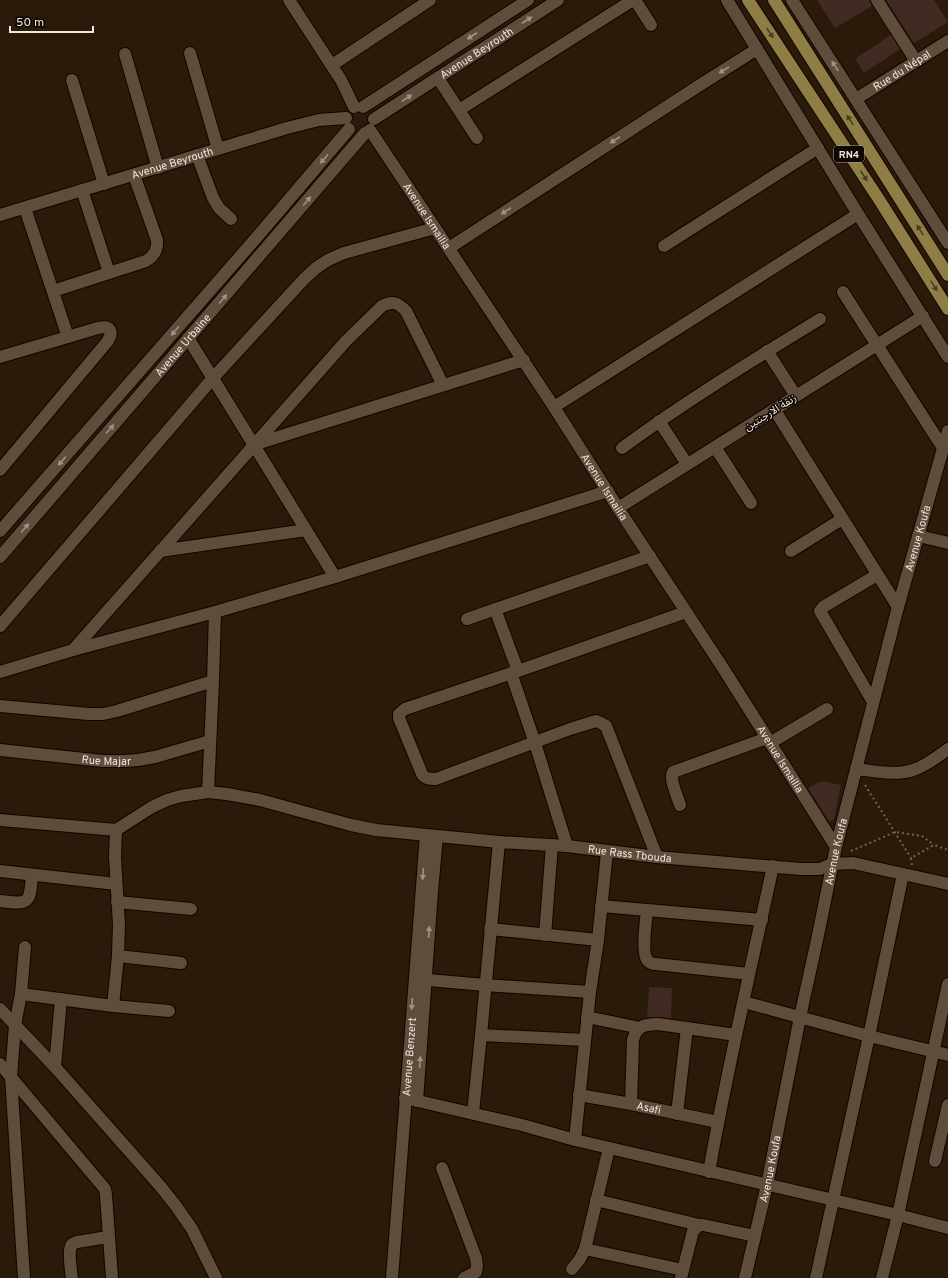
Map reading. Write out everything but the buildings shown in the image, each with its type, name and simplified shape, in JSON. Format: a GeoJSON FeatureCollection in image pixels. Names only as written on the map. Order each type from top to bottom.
{"type":"FeatureCollection","features":[{"type":"Feature","properties":{"kind":"main road","name":"RN4"},"geometry":{"type":"LineString","coordinates":[[748,0],[880,201],[948,309]]}},
{"type":"Feature","properties":{"kind":"main road","name":"RN4"},"geometry":{"type":"LineString","coordinates":[[774,0],[948,275]]}},
{"type":"Feature","properties":{"kind":"street"},"geometry":{"type":"LineString","coordinates":[[332,65],[430,0]]}},
{"type":"Feature","properties":{"kind":"street","name":"Avenue Beyrouth"},"geometry":{"type":"LineString","coordinates":[[359,107],[528,0]]}},
{"type":"Feature","properties":{"kind":"street","name":"Avenue Beyrouth"},"geometry":{"type":"LineString","coordinates":[[370,127],[438,78],[558,0]]}},
{"type":"Feature","properties":{"kind":"street"},"geometry":{"type":"LineString","coordinates":[[459,110],[634,0],[651,25]]}},
{"type":"Feature","properties":{"kind":"street"},"geometry":{"type":"LineString","coordinates":[[727,0],[858,214],[948,357]]}},
{"type":"Feature","properties":{"kind":"street"},"geometry":{"type":"LineString","coordinates":[[792,0],[948,243]]}},
{"type":"Feature","properties":{"kind":"street"},"geometry":{"type":"LineString","coordinates":[[877,0],[916,61]]}},
{"type":"Feature","properties":{"kind":"street"},"geometry":{"type":"LineString","coordinates":[[292,1],[359,107],[371,111],[370,127],[356,134],[347,124],[347,114],[359,107]]}},
{"type":"Feature","properties":{"kind":"street","name":"Rue du Népal"},"geometry":{"type":"LineString","coordinates":[[856,99],[948,41]]}},
{"type":"Feature","properties":{"kind":"street"},"geometry":{"type":"LineString","coordinates":[[449,248],[687,93],[758,49]]}},
{"type":"Feature","properties":{"kind":"street"},"geometry":{"type":"LineString","coordinates":[[190,53],[218,149]]}},
{"type":"Feature","properties":{"kind":"street"},"geometry":{"type":"LineString","coordinates":[[125,54],[158,168]]}},
{"type":"Feature","properties":{"kind":"street"},"geometry":{"type":"LineString","coordinates":[[438,78],[477,138]]}},
{"type":"Feature","properties":{"kind":"street"},"geometry":{"type":"LineString","coordinates":[[72,80],[104,184]]}},
{"type":"Feature","properties":{"kind":"street","name":"Avenue Beyrouth"},"geometry":{"type":"LineString","coordinates":[[0,215],[197,155],[319,120],[347,124]]}},
{"type":"Feature","properties":{"kind":"street","name":"Avenue Urbaine"},"geometry":{"type":"LineString","coordinates":[[0,531],[257,238],[347,124]]}},
{"type":"Feature","properties":{"kind":"street","name":"Avenue Ismailia"},"geometry":{"type":"LineString","coordinates":[[370,127],[435,228],[524,360],[618,508],[723,668],[768,741],[842,847]]}},
{"type":"Feature","properties":{"kind":"street","name":"Avenue Urbaine"},"geometry":{"type":"LineString","coordinates":[[0,557],[370,127]]}},
{"type":"Feature","properties":{"kind":"street"},"geometry":{"type":"LineString","coordinates":[[664,246],[818,148]]}},
{"type":"Feature","properties":{"kind":"street"},"geometry":{"type":"LineString","coordinates":[[197,155],[213,198],[219,208],[231,218]]}},
{"type":"Feature","properties":{"kind":"street"},"geometry":{"type":"LineString","coordinates":[[53,291],[146,261],[155,254],[157,250],[157,240],[134,175]]}},
{"type":"Feature","properties":{"kind":"street"},"geometry":{"type":"LineString","coordinates":[[82,190],[109,273]]}},
{"type":"Feature","properties":{"kind":"street"},"geometry":{"type":"LineString","coordinates":[[25,208],[68,337]]}},
{"type":"Feature","properties":{"kind":"street"},"geometry":{"type":"LineString","coordinates":[[554,407],[858,214]]}},
{"type":"Feature","properties":{"kind":"street"},"geometry":{"type":"LineString","coordinates":[[0,626],[213,378],[316,268],[328,260],[344,253],[435,228]]}},
{"type":"Feature","properties":{"kind":"street"},"geometry":{"type":"LineString","coordinates":[[843,292],[943,448]]}},
{"type":"Feature","properties":{"kind":"street"},"geometry":{"type":"LineString","coordinates":[[73,650],[346,341],[382,306],[388,303],[395,303],[406,311],[444,385]]}},
{"type":"Feature","properties":{"kind":"street","name":"زنقة الارجنتين"},"geometry":{"type":"LineString","coordinates":[[618,508],[923,316]]}},
{"type":"Feature","properties":{"kind":"street"},"geometry":{"type":"LineString","coordinates":[[622,448],[659,421],[767,351],[820,319]]}},
{"type":"Feature","properties":{"kind":"street"},"geometry":{"type":"LineString","coordinates":[[0,357],[103,327],[111,331],[107,342],[0,470]]}},
{"type":"Feature","properties":{"kind":"street"},"geometry":{"type":"LineString","coordinates":[[188,338],[335,577]]}},
{"type":"Feature","properties":{"kind":"street"},"geometry":{"type":"LineString","coordinates":[[767,351],[796,396]]}},
{"type":"Feature","properties":{"kind":"street"},"geometry":{"type":"LineString","coordinates":[[254,445],[524,360]]}},
{"type":"Feature","properties":{"kind":"street"},"geometry":{"type":"LineString","coordinates":[[774,409],[898,607]]}},
{"type":"Feature","properties":{"kind":"street"},"geometry":{"type":"LineString","coordinates":[[659,421],[687,464]]}},
{"type":"Feature","properties":{"kind":"street","name":"Avenue Koufa"},"geometry":{"type":"LineString","coordinates":[[745,1278],[767,1185],[832,864],[842,847],[856,769],[873,702],[898,607],[948,431]]}},
{"type":"Feature","properties":{"kind":"street"},"geometry":{"type":"LineString","coordinates":[[715,447],[752,504]]}},
{"type":"Feature","properties":{"kind":"street"},"geometry":{"type":"LineString","coordinates":[[0,672],[73,650],[216,612],[335,577],[608,491]]}},
{"type":"Feature","properties":{"kind":"street"},"geometry":{"type":"LineString","coordinates":[[792,551],[842,519]]}},
{"type":"Feature","properties":{"kind":"street"},"geometry":{"type":"LineString","coordinates":[[160,551],[306,530]]}},
{"type":"Feature","properties":{"kind":"street"},"geometry":{"type":"LineString","coordinates":[[919,536],[948,543]]}},
{"type":"Feature","properties":{"kind":"street"},"geometry":{"type":"LineString","coordinates":[[467,619],[650,556]]}},
{"type":"Feature","properties":{"kind":"street"},"geometry":{"type":"LineString","coordinates":[[873,702],[820,611],[823,607],[877,575]]}},
{"type":"Feature","properties":{"kind":"street"},"geometry":{"type":"LineString","coordinates":[[495,609],[567,846]]}},
{"type":"Feature","properties":{"kind":"street"},"geometry":{"type":"LineString","coordinates":[[208,792],[216,612]]}},
{"type":"Feature","properties":{"kind":"street"},"geometry":{"type":"LineString","coordinates":[[657,857],[606,726],[601,723],[596,722],[570,729],[431,780],[424,777],[422,774],[399,718],[399,714],[405,709],[686,612]]}},
{"type":"Feature","properties":{"kind":"street"},"geometry":{"type":"LineString","coordinates":[[0,706],[82,714],[103,714],[130,708],[214,681]]}},
{"type":"Feature","properties":{"kind":"street"},"geometry":{"type":"LineString","coordinates":[[680,805],[671,777],[673,772],[768,741],[827,709]]}},
{"type":"Feature","properties":{"kind":"street","name":"Rue Majar"},"geometry":{"type":"LineString","coordinates":[[0,750],[103,761],[126,761],[155,757],[210,741]]}},
{"type":"Feature","properties":{"kind":"street"},"geometry":{"type":"LineString","coordinates":[[856,769],[894,772],[912,770],[927,764],[948,749]]}},
{"type":"Feature","properties":{"kind":"street","name":"Rue Rass Tbouda"},"geometry":{"type":"LineString","coordinates":[[116,830],[152,807],[167,800],[181,796],[208,792],[260,800],[376,830],[498,842],[567,846],[657,857],[812,869],[820,869],[832,864],[853,863],[904,870],[948,884]]}},
{"type":"Feature","properties":{"kind":"street"},"geometry":{"type":"LineString","coordinates":[[0,820],[116,830],[115,857],[119,925],[118,956],[113,1006]]}},
{"type":"Feature","properties":{"kind":"street","name":"Avenue Benzert"},"geometry":{"type":"LineString","coordinates":[[392,1278],[405,1098],[420,980],[432,836]]}},
{"type":"Feature","properties":{"kind":"street"},"geometry":{"type":"LineString","coordinates":[[473,1113],[498,842]]}},
{"type":"Feature","properties":{"kind":"street"},"geometry":{"type":"LineString","coordinates":[[545,935],[552,845]]}},
{"type":"Feature","properties":{"kind":"street"},"geometry":{"type":"LineString","coordinates":[[575,1140],[587,1017],[598,940],[607,852]]}},
{"type":"Feature","properties":{"kind":"street"},"geometry":{"type":"LineString","coordinates":[[709,1172],[736,1035],[773,866]]}},
{"type":"Feature","properties":{"kind":"street"},"geometry":{"type":"LineString","coordinates":[[816,1278],[904,870]]}},
{"type":"Feature","properties":{"kind":"street"},"geometry":{"type":"LineString","coordinates":[[0,871],[116,884]]}},
{"type":"Feature","properties":{"kind":"street"},"geometry":{"type":"LineString","coordinates":[[0,902],[24,903],[27,901],[31,892],[32,875]]}},
{"type":"Feature","properties":{"kind":"street"},"geometry":{"type":"LineString","coordinates":[[117,902],[191,908]]}},
{"type":"Feature","properties":{"kind":"street"},"geometry":{"type":"LineString","coordinates":[[601,906],[762,920]]}},
{"type":"Feature","properties":{"kind":"street"},"geometry":{"type":"LineString","coordinates":[[647,911],[644,949],[645,957],[649,962],[749,974]]}},
{"type":"Feature","properties":{"kind":"street"},"geometry":{"type":"LineString","coordinates":[[490,929],[598,940]]}},
{"type":"Feature","properties":{"kind":"street"},"geometry":{"type":"LineString","coordinates":[[24,1278],[11,1077],[15,1025],[21,994],[25,947]]}},
{"type":"Feature","properties":{"kind":"street"},"geometry":{"type":"LineString","coordinates":[[118,956],[181,963]]}},
{"type":"Feature","properties":{"kind":"street"},"geometry":{"type":"LineString","coordinates":[[420,980],[485,986],[590,992]]}},
{"type":"Feature","properties":{"kind":"street","name":"Avenue Benzert"},"geometry":{"type":"LineString","coordinates":[[417,1101],[420,980]]}},
{"type":"Feature","properties":{"kind":"street"},"geometry":{"type":"LineString","coordinates":[[882,1278],[898,1215],[948,984]]}},
{"type":"Feature","properties":{"kind":"street"},"geometry":{"type":"LineString","coordinates":[[21,994],[113,1006],[169,1011]]}},
{"type":"Feature","properties":{"kind":"street"},"geometry":{"type":"LineString","coordinates":[[55,1067],[61,999]]}},
{"type":"Feature","properties":{"kind":"street"},"geometry":{"type":"LineString","coordinates":[[744,1002],[869,1036],[948,1055]]}},
{"type":"Feature","properties":{"kind":"street"},"geometry":{"type":"LineString","coordinates":[[0,1009],[55,1067],[143,1166],[176,1206],[192,1229],[216,1278]]}},
{"type":"Feature","properties":{"kind":"street"},"geometry":{"type":"LineString","coordinates":[[587,1017],[640,1028]]}},
{"type":"Feature","properties":{"kind":"street"},"geometry":{"type":"LineString","coordinates":[[630,1104],[633,1040],[635,1033],[640,1028],[646,1025],[658,1024],[736,1035]]}},
{"type":"Feature","properties":{"kind":"street"},"geometry":{"type":"LineString","coordinates":[[677,1114],[687,1028]]}},
{"type":"Feature","properties":{"kind":"street"},"geometry":{"type":"LineString","coordinates":[[481,1035],[585,1040]]}},
{"type":"Feature","properties":{"kind":"street"},"geometry":{"type":"LineString","coordinates":[[0,1064],[105,1189],[112,1278]]}},
{"type":"Feature","properties":{"kind":"street","name":"Asafi"},"geometry":{"type":"LineString","coordinates":[[579,1095],[718,1122]]}},
{"type":"Feature","properties":{"kind":"street"},"geometry":{"type":"LineString","coordinates":[[405,1098],[522,1125],[575,1140],[948,1228]]}},
{"type":"Feature","properties":{"kind":"street"},"geometry":{"type":"LineString","coordinates":[[935,1161],[948,1105]]}},
{"type":"Feature","properties":{"kind":"street"},"geometry":{"type":"LineString","coordinates":[[572,1269],[580,1259],[584,1250],[609,1148]]}},
{"type":"Feature","properties":{"kind":"street"},"geometry":{"type":"LineString","coordinates":[[442,1168],[476,1258],[476,1272],[464,1278]]}},
{"type":"Feature","properties":{"kind":"street"},"geometry":{"type":"LineString","coordinates":[[596,1200],[699,1225],[754,1236]]}},
{"type":"Feature","properties":{"kind":"street"},"geometry":{"type":"LineString","coordinates":[[584,1250],[682,1274],[693,1231],[699,1225]]}},
{"type":"Feature","properties":{"kind":"street"},"geometry":{"type":"LineString","coordinates":[[72,1278],[71,1246],[77,1242],[108,1238]]}},
{"type":"Feature","properties":{"kind":"path"},"geometry":{"type":"LineString","coordinates":[[863,792],[865,785],[911,858],[913,868],[904,870]]}},
{"type":"Feature","properties":{"kind":"path"},"geometry":{"type":"LineString","coordinates":[[849,852],[894,832],[922,836],[934,845],[948,850]]}},
{"type":"Feature","properties":{"kind":"path"},"geometry":{"type":"LineString","coordinates":[[911,858],[934,845]]}},
{"type":"Feature","properties":{"kind":"path"},"geometry":{"type":"LineString","coordinates":[[842,847],[849,852],[851,856]]}}]}
